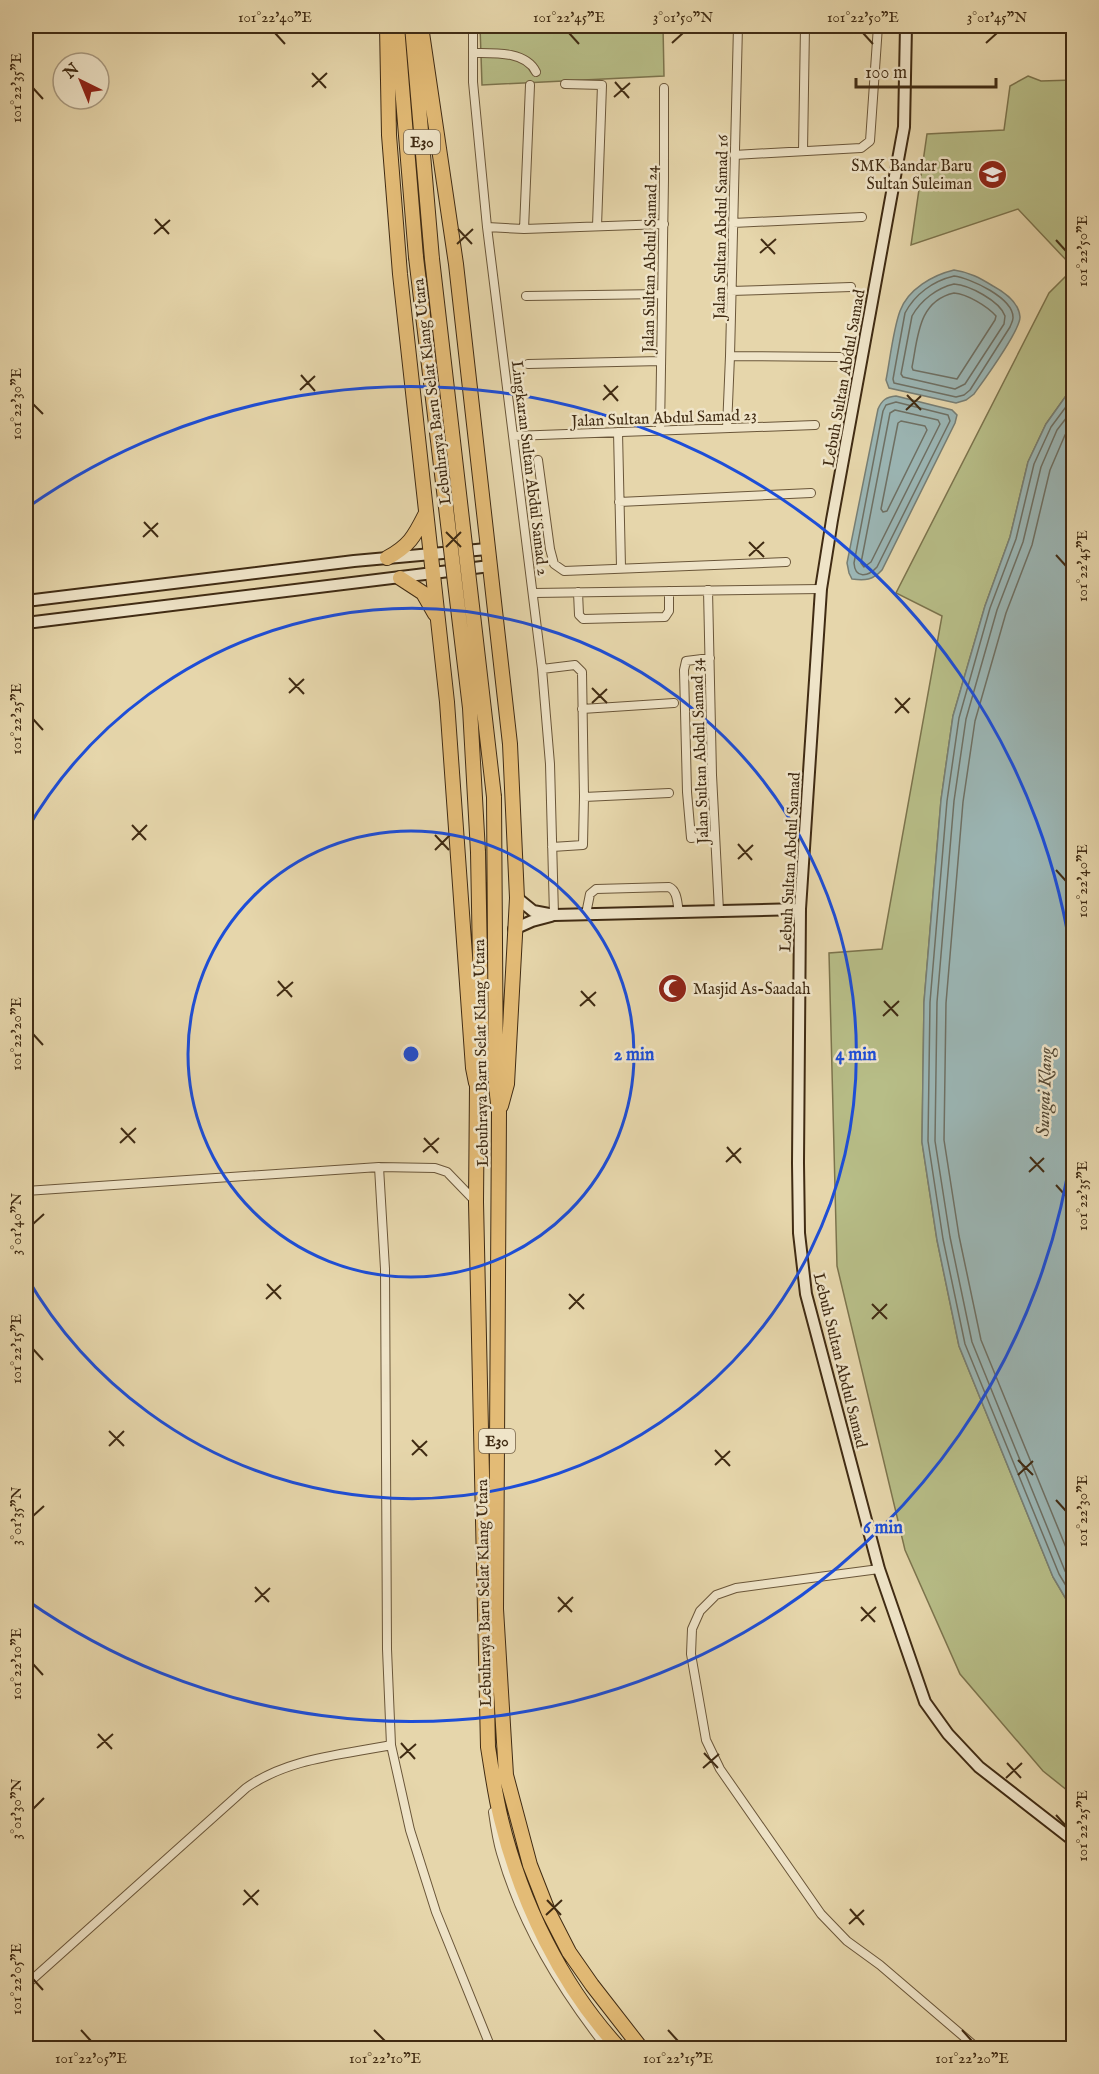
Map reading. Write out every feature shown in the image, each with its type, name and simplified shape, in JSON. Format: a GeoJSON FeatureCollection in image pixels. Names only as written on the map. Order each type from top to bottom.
{"type":"FeatureCollection","features":[{"type":"Feature","properties":{"kind":"highway"},"geometry":{"type":"LineString","coordinates":[[387,26],[389,135],[396,228],[425,515],[434,574],[447,702],[473,1068],[477,1085]]}},
{"type":"Feature","properties":{"kind":"highway","name":"Lebuhraya Baru Selat Klang Utara"},"geometry":{"type":"LineString","coordinates":[[397,26],[416,257],[471,708],[478,852],[482,1067],[477,1085],[476,1202],[489,1747],[501,1818],[517,1875],[534,1916],[572,1988],[605,2033],[620,2049]]}},
{"type":"Feature","properties":{"kind":"highway","name":"Lebuhraya Baru Selat Klang Utara"},"geometry":{"type":"LineString","coordinates":[[412,26],[432,259],[494,797],[495,1086],[500,1112],[496,1609],[506,1774],[530,1866],[548,1911],[569,1952],[641,2049]]}},
{"type":"Feature","properties":{"kind":"highway"},"geometry":{"type":"LineString","coordinates":[[420,26],[456,264],[510,744],[517,898],[507,1084],[500,1112]]}},
{"type":"Feature","properties":{"kind":"highway"},"geometry":{"type":"LineString","coordinates":[[387,558],[411,542],[425,515]]}},
{"type":"Feature","properties":{"kind":"highway"},"geometry":{"type":"LineString","coordinates":[[400,578],[423,593],[438,621]]}},
{"type":"Feature","properties":{"kind":"street","name":"Lingkaran Sultan Abdul Samad 2"},"geometry":{"type":"LineString","coordinates":[[473,26],[473,82],[487,227],[542,669],[550,764],[554,915]]}},
{"type":"Feature","properties":{"kind":"street","name":"Jalan Sultan Abdul Samad 16"},"geometry":{"type":"LineString","coordinates":[[727,428],[738,26]]}},
{"type":"Feature","properties":{"kind":"street"},"geometry":{"type":"LineString","coordinates":[[803,151],[805,26]]}},
{"type":"Feature","properties":{"kind":"street"},"geometry":{"type":"LineString","coordinates":[[734,155],[861,148],[867,145],[870,141],[878,26]]}},
{"type":"Feature","properties":{"kind":"street","name":"Lebuh Sultan Abdul Samad"},"geometry":{"type":"LineString","coordinates":[[906,26],[904,128],[821,589],[800,909],[799,1233],[806,1294],[879,1569],[925,1702],[948,1734],[979,1767],[1073,1841]]}},
{"type":"Feature","properties":{"kind":"street"},"geometry":{"type":"LineString","coordinates":[[473,53],[492,53],[524,58],[530,61],[536,72]]}},
{"type":"Feature","properties":{"kind":"street"},"geometry":{"type":"LineString","coordinates":[[565,84],[602,85],[597,226]]}},
{"type":"Feature","properties":{"kind":"street"},"geometry":{"type":"LineString","coordinates":[[524,229],[530,85]]}},
{"type":"Feature","properties":{"kind":"street","name":"Jalan Sultan Abdul Samad 24"},"geometry":{"type":"LineString","coordinates":[[660,431],[664,88]]}},
{"type":"Feature","properties":{"kind":"street"},"geometry":{"type":"LineString","coordinates":[[733,223],[862,218]]}},
{"type":"Feature","properties":{"kind":"street"},"geometry":{"type":"LineString","coordinates":[[487,227],[524,229],[664,224]]}},
{"type":"Feature","properties":{"kind":"street"},"geometry":{"type":"LineString","coordinates":[[730,291],[851,286]]}},
{"type":"Feature","properties":{"kind":"street"},"geometry":{"type":"LineString","coordinates":[[526,296],[662,294]]}},
{"type":"Feature","properties":{"kind":"street"},"geometry":{"type":"LineString","coordinates":[[730,356],[840,357]]}},
{"type":"Feature","properties":{"kind":"street"},"geometry":{"type":"LineString","coordinates":[[528,364],[661,361]]}},
{"type":"Feature","properties":{"kind":"street","name":"Jalan Sultan Abdul Samad 23"},"geometry":{"type":"LineString","coordinates":[[513,436],[815,425]]}},
{"type":"Feature","properties":{"kind":"street"},"geometry":{"type":"LineString","coordinates":[[618,432],[621,567]]}},
{"type":"Feature","properties":{"kind":"street"},"geometry":{"type":"LineString","coordinates":[[538,460],[550,549],[554,564],[564,571],[786,562]]}},
{"type":"Feature","properties":{"kind":"street"},"geometry":{"type":"LineString","coordinates":[[620,501],[811,493]]}},
{"type":"Feature","properties":{"kind":"street"},"geometry":{"type":"LineString","coordinates":[[26,601],[387,558],[487,549]]}},
{"type":"Feature","properties":{"kind":"street"},"geometry":{"type":"LineString","coordinates":[[26,622],[490,566]]}},
{"type":"Feature","properties":{"kind":"street"},"geometry":{"type":"LineString","coordinates":[[534,593],[821,589]]}},
{"type":"Feature","properties":{"kind":"street","name":"Jalan Sultan Abdul Samad 34"},"geometry":{"type":"LineString","coordinates":[[708,590],[719,911]]}},
{"type":"Feature","properties":{"kind":"street"},"geometry":{"type":"LineString","coordinates":[[578,592],[579,615],[583,619],[665,616],[669,611],[669,591]]}},
{"type":"Feature","properties":{"kind":"street"},"geometry":{"type":"LineString","coordinates":[[57,597],[60,618]]}},
{"type":"Feature","properties":{"kind":"street"},"geometry":{"type":"LineString","coordinates":[[710,658],[686,661],[684,670],[687,792],[691,838],[716,835]]}},
{"type":"Feature","properties":{"kind":"street"},"geometry":{"type":"LineString","coordinates":[[542,669],[575,665],[582,672],[583,845],[552,847]]}},
{"type":"Feature","properties":{"kind":"street"},"geometry":{"type":"LineString","coordinates":[[582,709],[674,702]]}},
{"type":"Feature","properties":{"kind":"street"},"geometry":{"type":"LineString","coordinates":[[584,797],[669,793]]}},
{"type":"Feature","properties":{"kind":"street"},"geometry":{"type":"LineString","coordinates":[[586,914],[590,894],[596,889],[669,887],[674,889],[679,912]]}},
{"type":"Feature","properties":{"kind":"street"},"geometry":{"type":"LineString","coordinates":[[517,898],[533,911],[554,915],[800,909]]}},
{"type":"Feature","properties":{"kind":"street"},"geometry":{"type":"LineString","coordinates":[[514,929],[554,915]]}},
{"type":"Feature","properties":{"kind":"street"},"geometry":{"type":"LineString","coordinates":[[26,1191],[379,1167],[435,1168],[447,1172],[476,1202]]}},
{"type":"Feature","properties":{"kind":"street"},"geometry":{"type":"LineString","coordinates":[[379,1167],[385,1269],[387,1649],[391,1745],[410,1830],[436,1912],[491,2049]]}},
{"type":"Feature","properties":{"kind":"street"},"geometry":{"type":"LineString","coordinates":[[879,1569],[736,1588],[716,1595],[700,1611],[692,1629],[691,1654],[706,1740],[720,1768],[821,1914],[847,1941],[880,1965],[977,2049]]}},
{"type":"Feature","properties":{"kind":"street"},"geometry":{"type":"LineString","coordinates":[[26,1984],[262,1776],[289,1765],[391,1745]]}},
{"type":"Feature","properties":{"kind":"street"},"geometry":{"type":"LineString","coordinates":[[489,1747],[492,1807],[500,1852],[525,1918],[549,1966],[577,2010],[607,2049]]}},
{"type":"Feature","properties":{"kind":"green space"},"geometry":{"type":"Polygon","coordinates":[[[480,26],[663,26],[664,76],[482,85],[480,26]]]}},
{"type":"Feature","properties":{"kind":"green space"},"geometry":{"type":"Polygon","coordinates":[[[1028,76],[1041,81],[1073,80],[1073,254],[1067,261],[1018,209],[911,245],[927,134],[1004,130],[1010,86],[1028,76]]]}},
{"type":"Feature","properties":{"kind":"green space"},"geometry":{"type":"Polygon","coordinates":[[[1073,269],[1073,386],[1046,424],[1028,462],[1010,537],[985,606],[953,716],[941,800],[924,1002],[922,1142],[937,1240],[959,1346],[1053,1577],[1073,1611],[1073,1795],[1043,1771],[960,1674],[905,1550],[837,1266],[829,953],[882,949],[942,616],[896,593],[1049,293],[1073,269]]]}},
{"type":"Feature","properties":{"kind":"water"},"geometry":{"type":"Polygon","coordinates":[[[954,270],[979,278],[1010,298],[1017,307],[1020,317],[1014,333],[974,394],[966,400],[956,403],[889,388],[886,380],[892,345],[904,303],[922,284],[938,275],[954,270]]]}},
{"type":"Feature","properties":{"kind":"water","name":"Sungai Klang"},"geometry":{"type":"Polygon","coordinates":[[[1073,386],[1073,1611],[1053,1577],[959,1346],[937,1240],[922,1142],[924,1002],[941,800],[953,716],[985,606],[1010,537],[1028,462],[1046,424],[1073,386]]]}},
{"type":"Feature","properties":{"kind":"water"},"geometry":{"type":"Polygon","coordinates":[[[896,396],[952,410],[957,415],[882,570],[868,579],[852,579],[847,563],[878,409],[885,400],[896,396]]]}},
{"type":"Feature","properties":{"kind":"place","name":"SMK Bandar Baru Sultan Suleiman"},"geometry":{"type":"Point","coordinates":[993,174]}},
{"type":"Feature","properties":{"kind":"place","name":"Masjid As-Saadah"},"geometry":{"type":"Point","coordinates":[672,988]}}]}
